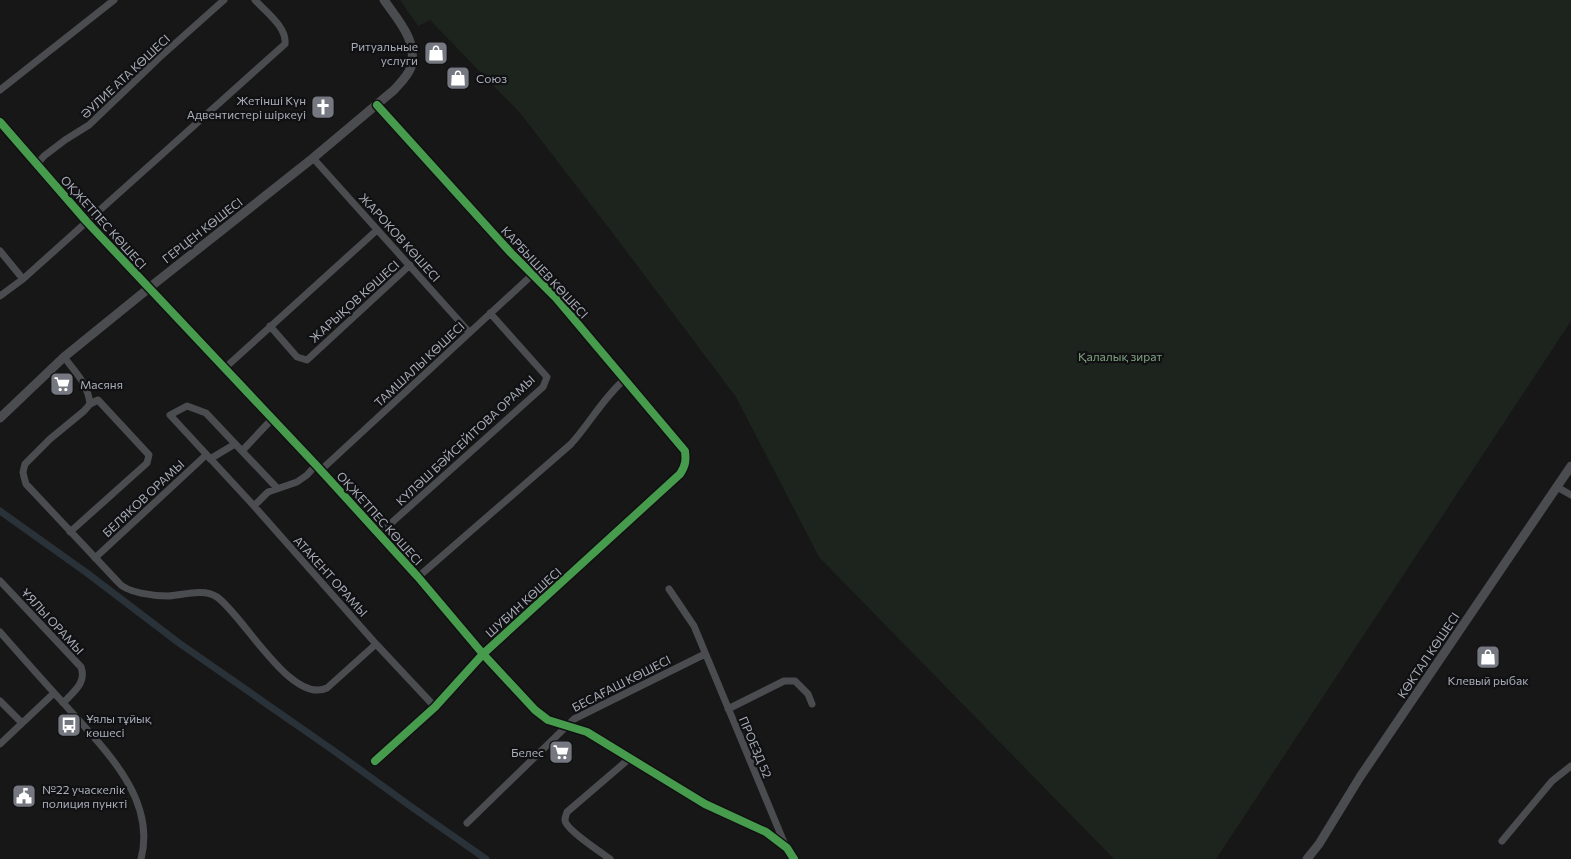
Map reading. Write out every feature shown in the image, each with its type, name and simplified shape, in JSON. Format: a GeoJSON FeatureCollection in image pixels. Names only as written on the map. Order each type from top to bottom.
{"type":"FeatureCollection","features":[{"type":"Feature","properties":{"kind":"street"},"geometry":{"type":"LineString","coordinates":[[0,90],[114,0]]}},
{"type":"Feature","properties":{"kind":"street","name":"ӘУЛИЕ АТА КӨШЕСІ"},"geometry":{"type":"LineString","coordinates":[[37,164],[44,156],[65,140],[89,125],[224,0]]}},
{"type":"Feature","properties":{"kind":"street"},"geometry":{"type":"LineString","coordinates":[[0,296],[23,279],[285,44],[285,38],[279,26],[255,0]]}},
{"type":"Feature","properties":{"kind":"street"},"geometry":{"type":"LineString","coordinates":[[378,105],[404,79],[411,68],[412,51],[404,28],[384,0]]}},
{"type":"Feature","properties":{"kind":"street","name":"ГЕРЦЕН КӨШЕСІ"},"geometry":{"type":"LineString","coordinates":[[0,418],[64,358],[378,105]]}},
{"type":"Feature","properties":{"kind":"street","name":"КАРБЫШЕВ КӨШЕСІ"},"geometry":{"type":"LineString","coordinates":[[378,105],[532,275],[556,298],[685,451],[686,460]]}},
{"type":"Feature","properties":{"kind":"street","name":"ОҚЖЕТПЕС КӨШЕСІ"},"geometry":{"type":"LineString","coordinates":[[0,122],[87,222],[273,418],[418,577],[483,654],[542,716],[548,720],[587,732],[705,804],[766,832],[786,848],[794,859]]}},
{"type":"Feature","properties":{"kind":"street","name":"ЖАРОКОВ КӨШЕСІ"},"geometry":{"type":"LineString","coordinates":[[313,158],[469,332]]}},
{"type":"Feature","properties":{"kind":"street"},"geometry":{"type":"LineString","coordinates":[[226,367],[377,230]]}},
{"type":"Feature","properties":{"kind":"street"},"geometry":{"type":"LineString","coordinates":[[0,251],[23,279]]}},
{"type":"Feature","properties":{"kind":"street","name":"ЖАРЫҚОВ КӨШЕСІ"},"geometry":{"type":"LineString","coordinates":[[270,326],[297,357],[307,360],[410,265]]}},
{"type":"Feature","properties":{"kind":"street","name":"ТАМШАЛЫ КӨШЕСІ"},"geometry":{"type":"LineString","coordinates":[[254,506],[268,492],[296,482],[318,467],[532,275]]}},
{"type":"Feature","properties":{"kind":"street","name":"КҮЛӘШ БӘЙСЕЙІТОВА ОРАМЫ"},"geometry":{"type":"LineString","coordinates":[[378,534],[543,387],[547,377],[490,313]]}},
{"type":"Feature","properties":{"kind":"street"},"geometry":{"type":"LineString","coordinates":[[64,358],[84,383],[89,393],[90,404],[23,467],[26,484],[122,587],[133,591],[167,596],[209,593],[217,597],[241,620],[271,659],[283,671],[307,688],[317,690],[327,688],[376,644]]}},
{"type":"Feature","properties":{"kind":"street"},"geometry":{"type":"LineString","coordinates":[[418,577],[571,444],[585,428],[603,401],[624,379]]}},
{"type":"Feature","properties":{"kind":"street","name":"БЕЛЯКОВ ОРАМЫ"},"geometry":{"type":"LineString","coordinates":[[70,532],[146,464],[148,455],[98,400],[90,404]]}},
{"type":"Feature","properties":{"kind":"street","name":"АТАКЕНТ ОРАМЫ"},"geometry":{"type":"LineString","coordinates":[[235,444],[206,413],[195,408],[187,406],[170,415],[435,707]]}},
{"type":"Feature","properties":{"kind":"street"},"geometry":{"type":"LineString","coordinates":[[242,451],[273,418]]}},
{"type":"Feature","properties":{"kind":"street"},"geometry":{"type":"LineString","coordinates":[[208,457],[235,444],[277,488]]}},
{"type":"Feature","properties":{"kind":"street","name":"БЕЛЯКОВ ОРАМЫ"},"geometry":{"type":"LineString","coordinates":[[95,558],[208,457]]}},
{"type":"Feature","properties":{"kind":"street","name":"ШУБИН КӨШЕСІ"},"geometry":{"type":"LineString","coordinates":[[375,761],[435,707],[483,654],[680,474],[686,460]]}},
{"type":"Feature","properties":{"kind":"street","name":"КӨКТАЛ КӨШЕСІ"},"geometry":{"type":"LineString","coordinates":[[1307,859],[1319,844],[1360,778],[1571,466]]}},
{"type":"Feature","properties":{"kind":"street"},"geometry":{"type":"LineString","coordinates":[[1557,487],[1571,495]]}},
{"type":"Feature","properties":{"kind":"street","name":"ҰЯЛЫ ОРАМЫ"},"geometry":{"type":"LineString","coordinates":[[0,581],[81,668],[83,678],[80,685],[63,703]]}},
{"type":"Feature","properties":{"kind":"street","name":"ПРОЕЗД 52"},"geometry":{"type":"LineString","coordinates":[[669,590],[694,626],[786,848]]}},
{"type":"Feature","properties":{"kind":"street"},"geometry":{"type":"LineString","coordinates":[[0,632],[121,770],[138,803],[143,821],[144,841],[141,859]]}},
{"type":"Feature","properties":{"kind":"street","name":"БЕСАҒАШ КӨШЕСІ"},"geometry":{"type":"LineString","coordinates":[[467,823],[574,719],[705,654]]}},
{"type":"Feature","properties":{"kind":"street"},"geometry":{"type":"LineString","coordinates":[[728,709],[784,681],[795,680],[808,694],[812,704]]}},
{"type":"Feature","properties":{"kind":"street"},"geometry":{"type":"LineString","coordinates":[[0,744],[54,693]]}},
{"type":"Feature","properties":{"kind":"street"},"geometry":{"type":"LineString","coordinates":[[0,701],[22,723]]}},
{"type":"Feature","properties":{"kind":"street"},"geometry":{"type":"LineString","coordinates":[[610,859],[566,825],[565,820],[568,812],[630,758]]}},
{"type":"Feature","properties":{"kind":"street"},"geometry":{"type":"LineString","coordinates":[[1502,842],[1552,781],[1571,766]]}},
{"type":"Feature","properties":{"kind":"green space","name":"Қалалық зират"},"geometry":{"type":"Polygon","coordinates":[[[400,0],[1571,0],[1571,321],[1216,859],[1114,859],[819,557],[736,397],[615,236],[521,114],[430,20],[418,26],[400,0]]]}},
{"type":"Feature","properties":{"kind":"waterway"},"geometry":{"type":"LineString","coordinates":[[0,511],[87,573],[179,643],[486,859]]}},
{"type":"Feature","properties":{"kind":"cycle path"},"geometry":{"type":"LineString","coordinates":[[375,761],[435,707],[483,654],[680,474],[685,457],[685,451],[556,298],[511,253],[377,105]]}},
{"type":"Feature","properties":{"kind":"cycle path"},"geometry":{"type":"LineString","coordinates":[[0,122],[87,222],[316,465],[418,577],[483,654],[535,710],[548,720],[587,732],[705,804],[766,832],[787,848],[794,859]]}},
{"type":"Feature","properties":{"kind":"place","name":"Ритуальные услуги"},"geometry":{"type":"Point","coordinates":[436,53]}},
{"type":"Feature","properties":{"kind":"place","name":"Союз"},"geometry":{"type":"Point","coordinates":[458,78]}},
{"type":"Feature","properties":{"kind":"place","name":"Жетінші Күн Адвентистері шіркеуі"},"geometry":{"type":"Point","coordinates":[323,107]}},
{"type":"Feature","properties":{"kind":"place","name":"Масяня"},"geometry":{"type":"Point","coordinates":[62,384]}},
{"type":"Feature","properties":{"kind":"place","name":"Клевый рыбак"},"geometry":{"type":"Point","coordinates":[1488,657]}},
{"type":"Feature","properties":{"kind":"place","name":"Ұялы тұйық көшесі"},"geometry":{"type":"Point","coordinates":[69,725]}},
{"type":"Feature","properties":{"kind":"place","name":"Белес"},"geometry":{"type":"Point","coordinates":[561,752]}},
{"type":"Feature","properties":{"kind":"place","name":"№22 учаскелік полиция пункті"},"geometry":{"type":"Point","coordinates":[24,796]}}]}
